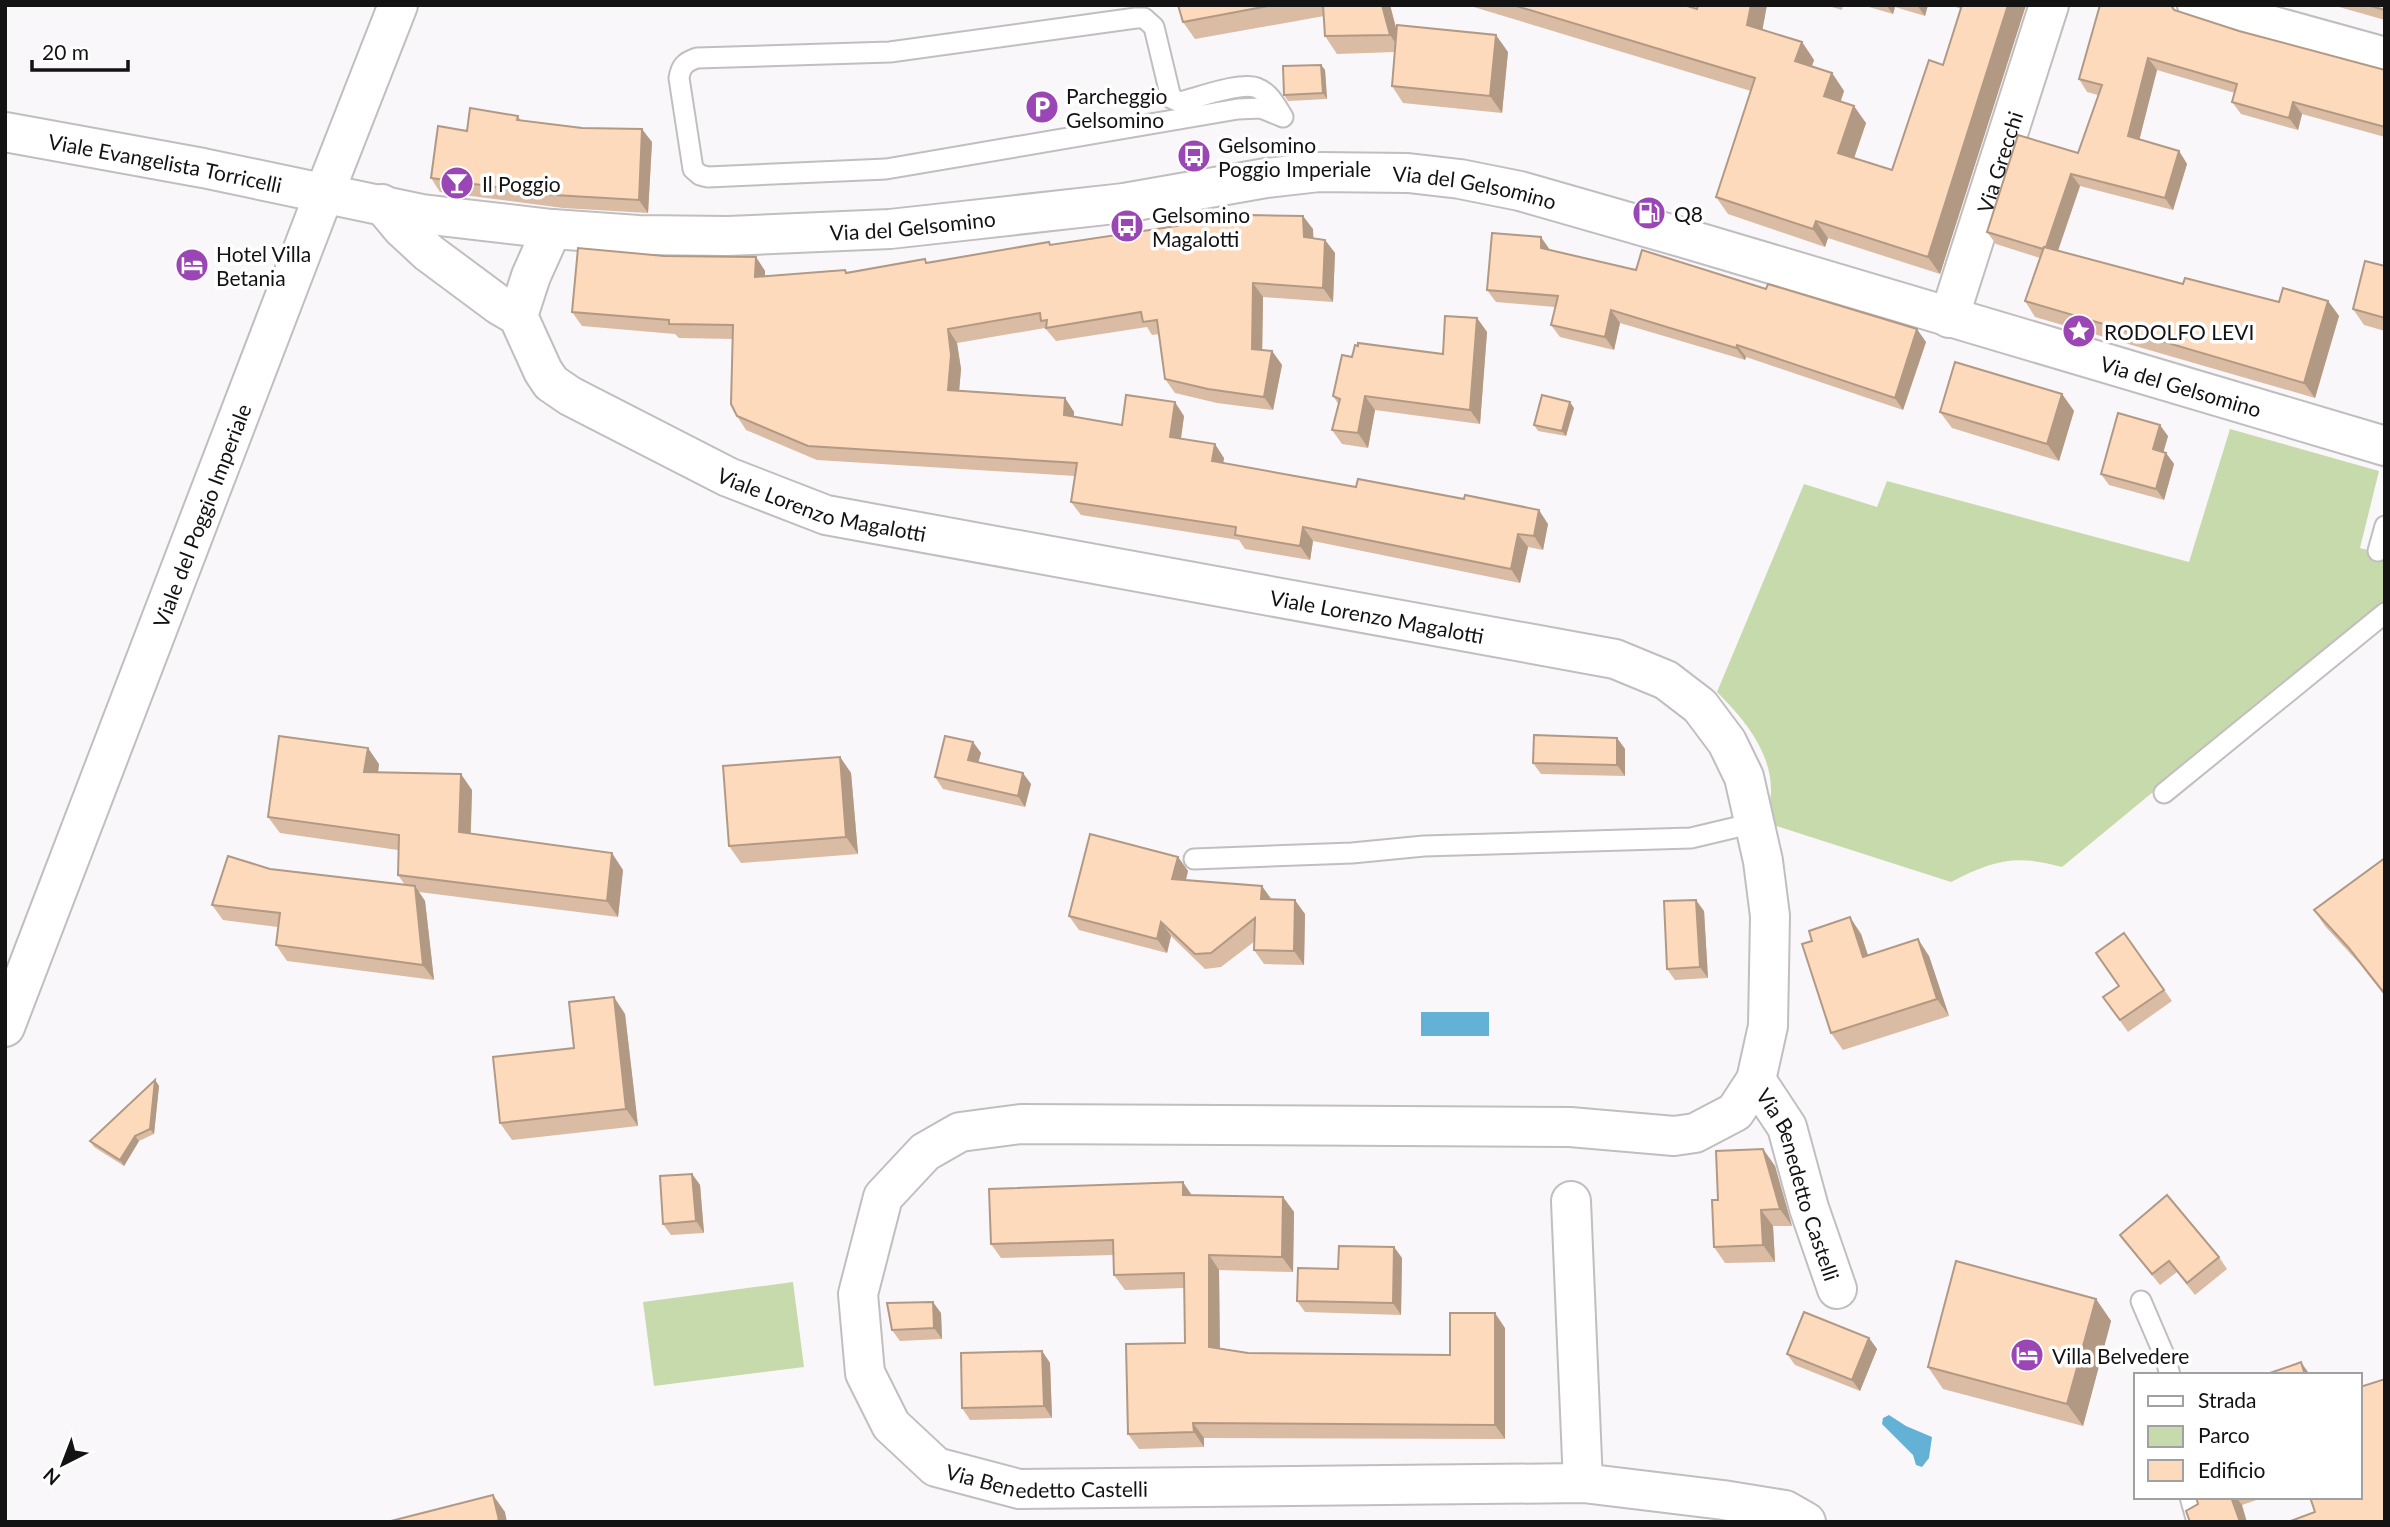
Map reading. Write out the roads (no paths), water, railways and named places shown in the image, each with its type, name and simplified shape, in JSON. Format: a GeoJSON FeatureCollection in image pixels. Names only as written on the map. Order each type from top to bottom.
{"type":"FeatureCollection","features":[{"type":"Feature","properties":{"kind":"street","name":"Viale del Poggio Imperiale"},"geometry":{"type":"LineString","coordinates":[[5,1027],[398,5]]}},
{"type":"Feature","properties":{"kind":"street","name":"Via Grecchi"},"geometry":{"type":"LineString","coordinates":[[1949,318],[2049,5]]}},
{"type":"Feature","properties":{"kind":"street"},"geometry":{"type":"LineString","coordinates":[[2197,5],[2385,57]]}},
{"type":"Feature","properties":{"kind":"street","name":"Viale Evangelista Torricelli"},"geometry":{"type":"LineString","coordinates":[[5,132],[203,168],[324,194]]}},
{"type":"Feature","properties":{"kind":"street","name":"Via del Gelsomino"},"geometry":{"type":"LineString","coordinates":[[324,194],[456,219],[552,229],[638,235],[728,236],[890,229],[1124,203],[1266,178],[1319,172],[1408,173],[1460,179],[1520,191],[2385,446]]}},
{"type":"Feature","properties":{"kind":"street"},"geometry":{"type":"LineString","coordinates":[[382,204],[402,228],[429,253],[518,316],[538,259],[552,229]]}},
{"type":"Feature","properties":{"kind":"street","name":"Viale Lorenzo Magalotti"},"geometry":{"type":"LineString","coordinates":[[518,316],[542,371],[551,383],[570,396],[728,477],[826,515],[1615,659],[1666,680],[1700,706],[1727,742],[1744,777],[1763,860],[1770,916],[1768,1026],[1756,1080],[1735,1112],[1695,1133],[1674,1136],[1570,1127]]}},
{"type":"Feature","properties":{"kind":"street","name":"Via Benedetto Castelli"},"geometry":{"type":"LineString","coordinates":[[1756,1080],[1787,1127],[1809,1208],[1837,1289]]}},
{"type":"Feature","properties":{"kind":"street","name":"Via Benedetto Castelli"},"geometry":{"type":"LineString","coordinates":[[1570,1127],[1021,1124],[960,1132],[925,1152],[883,1196],[858,1294],[865,1373],[891,1425],[936,1466],[1019,1489],[1583,1483],[1785,1510],[1806,1522]]}},
{"type":"Feature","properties":{"kind":"street"},"geometry":{"type":"LineString","coordinates":[[1571,1200],[1583,1483]]}},
{"type":"Feature","properties":{"kind":"lane"},"geometry":{"type":"LineString","coordinates":[[1144,18],[1154,27],[1171,98],[1180,102],[1255,86],[1269,96],[1283,117],[1261,108],[1238,109],[886,169],[708,177],[693,169],[679,78],[681,68],[688,61],[697,58],[890,52],[1144,18]]}},
{"type":"Feature","properties":{"kind":"lane"},"geometry":{"type":"LineString","coordinates":[[2378,551],[2385,526]]}},
{"type":"Feature","properties":{"kind":"lane"},"geometry":{"type":"LineString","coordinates":[[2164,793],[2385,613]]}},
{"type":"Feature","properties":{"kind":"lane"},"geometry":{"type":"LineString","coordinates":[[1194,859],[1352,853],[1424,846],[1691,838],[1754,823]]}},
{"type":"Feature","properties":{"kind":"lane"},"geometry":{"type":"LineString","coordinates":[[2141,1301],[2169,1373]]}},
{"type":"Feature","properties":{"kind":"lane"},"geometry":{"type":"LineString","coordinates":[[2191,1499],[2197,1522]]}},
{"type":"Feature","properties":{"kind":"water"},"geometry":{"type":"Polygon","coordinates":[[[1421,1012],[1489,1012],[1489,1036],[1421,1036],[1421,1012]]]}},
{"type":"Feature","properties":{"kind":"water"},"geometry":{"type":"Polygon","coordinates":[[[1889,1415],[1932,1437],[1929,1458],[1922,1467],[1916,1465],[1913,1455],[1882,1424],[1883,1418],[1889,1415]]]}},
{"type":"Feature","properties":{"kind":"place","name":"Parcheggio Gelsomino"},"geometry":{"type":"Point","coordinates":[1042,107]}},
{"type":"Feature","properties":{"kind":"place","name":"Gelsomino Poggio Imperiale"},"geometry":{"type":"Point","coordinates":[1194,156]}},
{"type":"Feature","properties":{"kind":"place","name":"Il Poggio"},"geometry":{"type":"Point","coordinates":[457,183]}},
{"type":"Feature","properties":{"kind":"place","name":"Q8"},"geometry":{"type":"Point","coordinates":[1649,213]}},
{"type":"Feature","properties":{"kind":"place","name":"Gelsomino Magalotti"},"geometry":{"type":"Point","coordinates":[1127,226]}},
{"type":"Feature","properties":{"kind":"place","name":"Hotel Villa Betania"},"geometry":{"type":"Point","coordinates":[192,265]}},
{"type":"Feature","properties":{"kind":"place","name":"RODOLFO LEVI"},"geometry":{"type":"Point","coordinates":[2079,331]}},
{"type":"Feature","properties":{"kind":"place","name":"Villa Belvedere"},"geometry":{"type":"Point","coordinates":[2027,1355]}}]}
